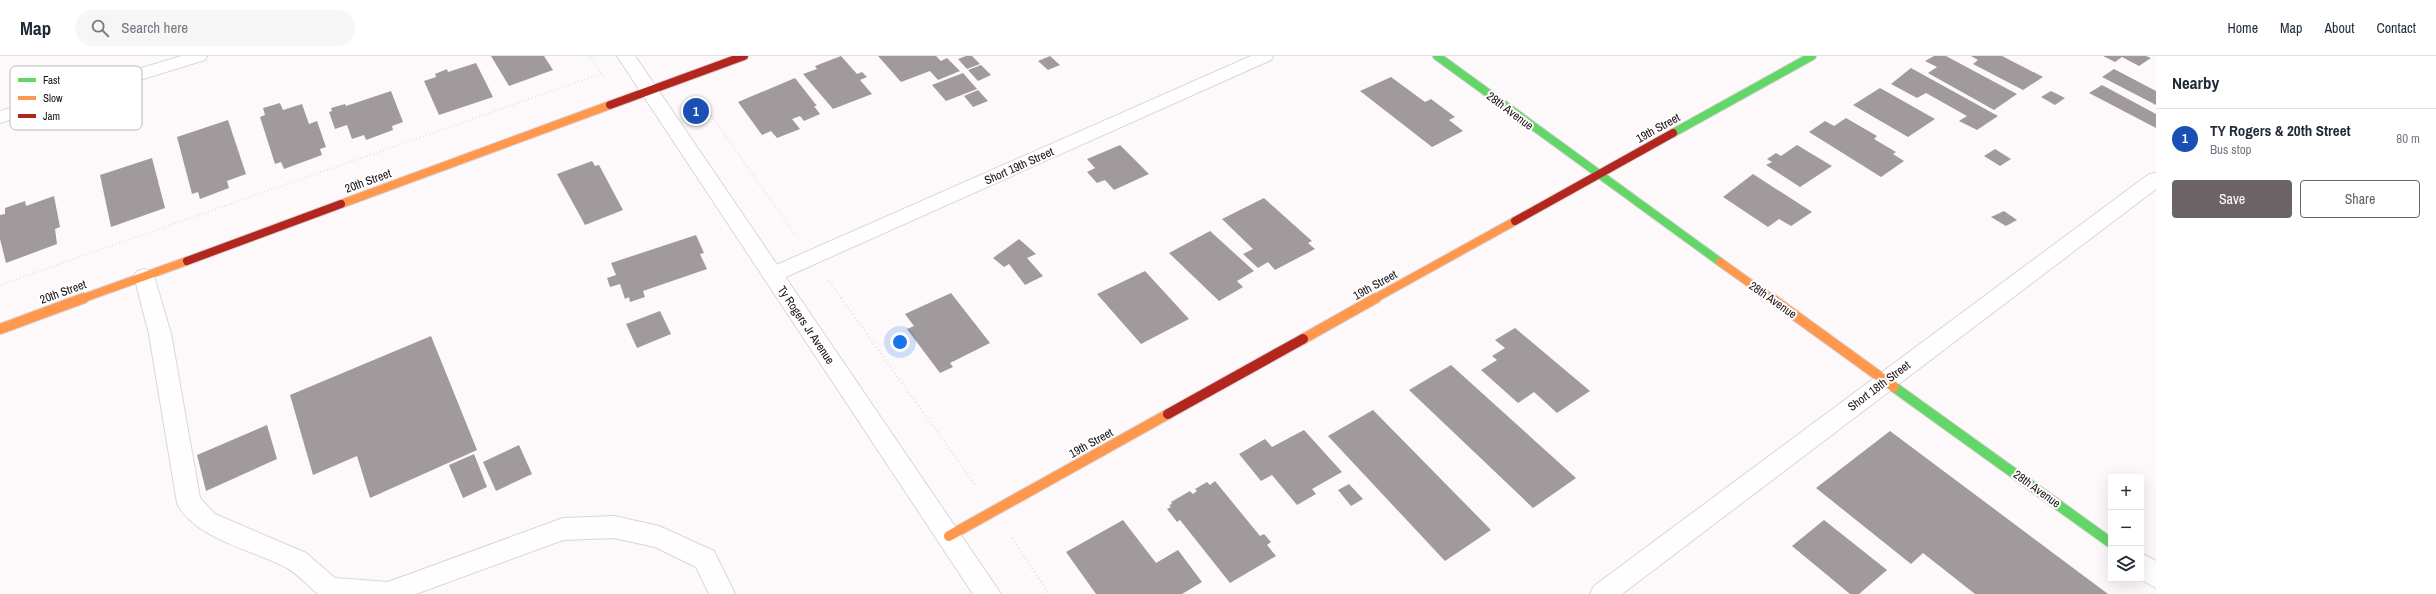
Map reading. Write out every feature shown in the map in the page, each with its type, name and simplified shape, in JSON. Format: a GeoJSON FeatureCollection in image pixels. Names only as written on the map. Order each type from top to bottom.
{"type":"FeatureCollection","features":[{"type":"Feature","properties":{"kind":"street","name":"20th Street"},"geometry":{"type":"LineString","coordinates":[[0,328],[744,56]]}},
{"type":"Feature","properties":{"kind":"street","name":"28th Avenue"},"geometry":{"type":"LineString","coordinates":[[1437,56],[1597,176],[1887,380],[2108,541]]}},
{"type":"Feature","properties":{"kind":"street","name":"19th Street"},"geometry":{"type":"LineString","coordinates":[[949,536],[1812,56]]}},
{"type":"Feature","properties":{"kind":"street","name":"Ty Rogers Jr Avenue"},"geometry":{"type":"LineString","coordinates":[[628,59],[988,594]]}},
{"type":"Feature","properties":{"kind":"street"},"geometry":{"type":"LineString","coordinates":[[2144,567],[2156,576]]}},
{"type":"Feature","properties":{"kind":"lane"},"geometry":{"type":"LineString","coordinates":[[142,73],[199,56]]}},
{"type":"Feature","properties":{"kind":"lane","name":"Short 19th Street"},"geometry":{"type":"LineString","coordinates":[[772,275],[1265,56]]}},
{"type":"Feature","properties":{"kind":"lane"},"geometry":{"type":"LineString","coordinates":[[0,117],[10,114]]}},
{"type":"Feature","properties":{"kind":"lane","name":"Short 18th Street"},"geometry":{"type":"LineString","coordinates":[[1603,594],[2156,178]]}},
{"type":"Feature","properties":{"kind":"lane"},"geometry":{"type":"LineString","coordinates":[[144,276],[160,334],[189,503],[207,521],[297,561],[330,589],[362,593],[388,593],[563,529],[614,527],[659,537],[705,559],[722,594]]}},
{"type":"Feature","properties":{"kind":"path"},"geometry":{"type":"LineString","coordinates":[[0,285],[628,59]]}},
{"type":"Feature","properties":{"kind":"path"},"geometry":{"type":"LineString","coordinates":[[684,78],[994,510],[1049,594]]}},
{"type":"Feature","properties":{"kind":"building"},"geometry":{"type":"Polygon","coordinates":[[[491,56],[544,56],[553,70],[509,86],[491,56]]]}},
{"type":"Feature","properties":{"kind":"building"},"geometry":{"type":"Polygon","coordinates":[[[841,56],[857,74],[862,72],[867,77],[860,80],[872,94],[833,109],[803,74],[817,69],[815,66],[841,56]]]}},
{"type":"Feature","properties":{"kind":"building"},"geometry":{"type":"Polygon","coordinates":[[[878,56],[936,56],[941,61],[947,58],[960,71],[938,80],[930,71],[901,82],[878,56]]]}},
{"type":"Feature","properties":{"kind":"building"},"geometry":{"type":"Polygon","coordinates":[[[966,56],[972,56],[980,64],[967,69],[958,59],[966,56]]]}},
{"type":"Feature","properties":{"kind":"building"},"geometry":{"type":"Polygon","coordinates":[[[1050,56],[1060,65],[1048,70],[1038,61],[1050,56]]]}},
{"type":"Feature","properties":{"kind":"building"},"geometry":{"type":"Polygon","coordinates":[[[1934,56],[1946,56],[2017,94],[1994,110],[1928,73],[1937,67],[1925,61],[1934,56]]]}},
{"type":"Feature","properties":{"kind":"building"},"geometry":{"type":"Polygon","coordinates":[[[1971,56],[2002,56],[2043,77],[2023,90],[1973,64],[1978,60],[1971,56]]]}},
{"type":"Feature","properties":{"kind":"building"},"geometry":{"type":"Polygon","coordinates":[[[2103,56],[2146,56],[2151,58],[2139,66],[2122,57],[2115,62],[2103,56]]]}},
{"type":"Feature","properties":{"kind":"building"},"geometry":{"type":"Polygon","coordinates":[[[476,63],[493,97],[439,115],[424,81],[436,77],[435,74],[447,69],[448,72],[476,63]]]}},
{"type":"Feature","properties":{"kind":"building"},"geometry":{"type":"Polygon","coordinates":[[[981,65],[991,75],[978,81],[968,70],[981,65]]]}},
{"type":"Feature","properties":{"kind":"building"},"geometry":{"type":"Polygon","coordinates":[[[1911,68],[1998,116],[1977,130],[1959,121],[1967,116],[1926,93],[1917,98],[1891,84],[1911,68]]]}},
{"type":"Feature","properties":{"kind":"building"},"geometry":{"type":"Polygon","coordinates":[[[2114,69],[2156,91],[2156,105],[2102,77],[2114,69]]]}},
{"type":"Feature","properties":{"kind":"building"},"geometry":{"type":"Polygon","coordinates":[[[963,73],[977,89],[946,101],[932,85],[963,73]]]}},
{"type":"Feature","properties":{"kind":"building"},"geometry":{"type":"Polygon","coordinates":[[[1391,77],[1425,102],[1431,99],[1455,117],[1449,120],[1463,131],[1432,147],[1360,91],[1391,77]]]}},
{"type":"Feature","properties":{"kind":"building"},"geometry":{"type":"Polygon","coordinates":[[[795,78],[817,106],[814,106],[820,114],[804,121],[800,116],[792,119],[800,129],[777,138],[771,131],[762,135],[738,102],[795,78]]]}},
{"type":"Feature","properties":{"kind":"building"},"geometry":{"type":"Polygon","coordinates":[[[2102,85],[2156,114],[2156,128],[2089,93],[2102,85]]]}},
{"type":"Feature","properties":{"kind":"building"},"geometry":{"type":"Polygon","coordinates":[[[1880,88],[1935,119],[1908,137],[1853,105],[1880,88]]]}},
{"type":"Feature","properties":{"kind":"building"},"geometry":{"type":"Polygon","coordinates":[[[978,90],[988,101],[973,107],[964,96],[978,90]]]}},
{"type":"Feature","properties":{"kind":"building"},"geometry":{"type":"Polygon","coordinates":[[[391,91],[403,122],[392,126],[393,130],[366,140],[364,135],[352,139],[347,125],[335,129],[329,112],[332,111],[331,108],[345,104],[346,106],[391,91]]]}},
{"type":"Feature","properties":{"kind":"building"},"geometry":{"type":"Polygon","coordinates":[[[2051,91],[2065,98],[2055,105],[2041,97],[2051,91]]]}},
{"type":"Feature","properties":{"kind":"building"},"geometry":{"type":"Polygon","coordinates":[[[280,103],[283,110],[302,104],[309,124],[317,121],[326,147],[320,149],[322,155],[284,169],[281,162],[275,164],[260,117],[265,115],[263,108],[280,103]]]}},
{"type":"Feature","properties":{"kind":"building"},"geometry":{"type":"Polygon","coordinates":[[[1846,118],[1877,136],[1874,139],[1896,152],[1893,154],[1904,161],[1881,177],[1809,132],[1825,121],[1834,126],[1846,118]]]}},
{"type":"Feature","properties":{"kind":"building"},"geometry":{"type":"Polygon","coordinates":[[[228,120],[246,174],[227,181],[229,188],[200,199],[198,192],[192,194],[177,137],[228,120]]]}},
{"type":"Feature","properties":{"kind":"building"},"geometry":{"type":"Polygon","coordinates":[[[1120,145],[1149,174],[1114,190],[1105,180],[1097,183],[1087,172],[1095,168],[1087,159],[1120,145]]]}},
{"type":"Feature","properties":{"kind":"building"},"geometry":{"type":"Polygon","coordinates":[[[1797,145],[1832,166],[1800,187],[1766,165],[1772,162],[1767,159],[1776,153],[1781,156],[1797,145]]]}},
{"type":"Feature","properties":{"kind":"building"},"geometry":{"type":"Polygon","coordinates":[[[1995,149],[2011,159],[2000,166],[1984,156],[1995,149]]]}},
{"type":"Feature","properties":{"kind":"building"},"geometry":{"type":"Polygon","coordinates":[[[152,158],[165,208],[111,227],[100,175],[152,158]]]}},
{"type":"Feature","properties":{"kind":"building"},"geometry":{"type":"Polygon","coordinates":[[[592,161],[595,166],[599,165],[623,210],[585,225],[557,174],[592,161]]]}},
{"type":"Feature","properties":{"kind":"building"},"geometry":{"type":"Polygon","coordinates":[[[1753,174],[1812,212],[1791,226],[1779,219],[1768,227],[1723,197],[1753,174]]]}},
{"type":"Feature","properties":{"kind":"building"},"geometry":{"type":"Polygon","coordinates":[[[54,196],[60,227],[55,229],[57,244],[6,263],[0,239],[0,215],[5,214],[5,208],[25,201],[26,206],[54,196]]]}},
{"type":"Feature","properties":{"kind":"building"},"geometry":{"type":"Polygon","coordinates":[[[1264,198],[1312,241],[1308,243],[1315,249],[1275,270],[1268,262],[1258,268],[1243,254],[1253,249],[1222,219],[1264,198]]]}},
{"type":"Feature","properties":{"kind":"building"},"geometry":{"type":"Polygon","coordinates":[[[2004,211],[2017,220],[2006,226],[1991,217],[2004,211]]]}},
{"type":"Feature","properties":{"kind":"building"},"geometry":{"type":"Polygon","coordinates":[[[1210,231],[1254,271],[1237,281],[1243,287],[1219,301],[1169,253],[1210,231]]]}},
{"type":"Feature","properties":{"kind":"building"},"geometry":{"type":"Polygon","coordinates":[[[696,235],[704,253],[700,254],[707,269],[643,291],[645,297],[630,302],[629,297],[625,299],[620,284],[610,287],[607,278],[616,275],[611,263],[696,235]]]}},
{"type":"Feature","properties":{"kind":"building"},"geometry":{"type":"Polygon","coordinates":[[[1019,239],[1036,254],[1027,258],[1043,276],[1025,285],[1009,264],[1004,267],[993,258],[1019,239]]]}},
{"type":"Feature","properties":{"kind":"building"},"geometry":{"type":"Polygon","coordinates":[[[1145,271],[1189,319],[1141,344],[1097,294],[1145,271]]]}},
{"type":"Feature","properties":{"kind":"building"},"geometry":{"type":"Polygon","coordinates":[[[951,293],[990,343],[950,363],[953,367],[940,373],[907,329],[914,326],[905,314],[951,293]]]}},
{"type":"Feature","properties":{"kind":"building"},"geometry":{"type":"Polygon","coordinates":[[[660,311],[671,334],[637,348],[626,324],[660,311]]]}},
{"type":"Feature","properties":{"kind":"building"},"geometry":{"type":"Polygon","coordinates":[[[1515,328],[1590,391],[1557,413],[1534,392],[1518,403],[1481,370],[1497,360],[1492,356],[1505,348],[1495,340],[1515,328]]]}},
{"type":"Feature","properties":{"kind":"building"},"geometry":{"type":"Polygon","coordinates":[[[431,336],[477,450],[370,498],[357,456],[313,475],[290,395],[431,336]]]}},
{"type":"Feature","properties":{"kind":"building"},"geometry":{"type":"Polygon","coordinates":[[[1451,365],[1576,478],[1533,508],[1409,390],[1451,365]]]}},
{"type":"Feature","properties":{"kind":"building"},"geometry":{"type":"Polygon","coordinates":[[[1373,410],[1491,530],[1445,561],[1328,436],[1373,410]]]}},
{"type":"Feature","properties":{"kind":"building"},"geometry":{"type":"Polygon","coordinates":[[[267,425],[277,459],[206,491],[197,455],[267,425]]]}},
{"type":"Feature","properties":{"kind":"building"},"geometry":{"type":"Polygon","coordinates":[[[1304,430],[1342,472],[1312,489],[1316,494],[1297,505],[1272,475],[1261,481],[1239,454],[1265,439],[1272,447],[1304,430]]]}},
{"type":"Feature","properties":{"kind":"building"},"geometry":{"type":"Polygon","coordinates":[[[1890,431],[2108,594],[1975,594],[1923,553],[1911,564],[1816,488],[1890,431]]]}},
{"type":"Feature","properties":{"kind":"building"},"geometry":{"type":"Polygon","coordinates":[[[519,445],[532,474],[496,491],[483,462],[519,445]]]}},
{"type":"Feature","properties":{"kind":"building"},"geometry":{"type":"Polygon","coordinates":[[[474,454],[487,487],[463,498],[449,465],[474,454]]]}},
{"type":"Feature","properties":{"kind":"building"},"geometry":{"type":"Polygon","coordinates":[[[1215,481],[1260,536],[1264,534],[1271,542],[1267,545],[1276,556],[1230,583],[1180,520],[1177,522],[1167,509],[1171,507],[1169,505],[1172,504],[1171,502],[1190,491],[1193,494],[1197,491],[1195,489],[1207,482],[1210,485],[1215,481]]]}},
{"type":"Feature","properties":{"kind":"building"},"geometry":{"type":"Polygon","coordinates":[[[1349,484],[1363,499],[1351,506],[1338,490],[1349,484]]]}},
{"type":"Feature","properties":{"kind":"building"},"geometry":{"type":"Polygon","coordinates":[[[1123,520],[1156,563],[1178,550],[1202,582],[1182,594],[1096,594],[1066,552],[1123,520]]]}},
{"type":"Feature","properties":{"kind":"building"},"geometry":{"type":"Polygon","coordinates":[[[1824,520],[1887,570],[1859,594],[1850,594],[1792,546],[1824,520]]]}},
{"type":"Feature","properties":{"kind":"traffic: fast"},"geometry":{"type":"LineString","coordinates":[[1437,56],[1720,262]]}},
{"type":"Feature","properties":{"kind":"traffic: fast"},"geometry":{"type":"LineString","coordinates":[[1673,133],[1812,56]]}},
{"type":"Feature","properties":{"kind":"traffic: fast"},"geometry":{"type":"LineString","coordinates":[[1894,387],[2108,541]]}},
{"type":"Feature","properties":{"kind":"traffic: slow"},"geometry":{"type":"LineString","coordinates":[[341,204],[610,105]]}},
{"type":"Feature","properties":{"kind":"traffic: slow"},"geometry":{"type":"LineString","coordinates":[[1303,339],[1515,221]]}},
{"type":"Feature","properties":{"kind":"traffic: slow"},"geometry":{"type":"LineString","coordinates":[[0,329],[187,261]]}},
{"type":"Feature","properties":{"kind":"traffic: slow"},"geometry":{"type":"LineString","coordinates":[[1720,262],[1894,387]]}},
{"type":"Feature","properties":{"kind":"traffic: slow"},"geometry":{"type":"LineString","coordinates":[[949,536],[1168,414]]}},
{"type":"Feature","properties":{"kind":"traffic: jam"},"geometry":{"type":"LineString","coordinates":[[610,105],[744,56]]}},
{"type":"Feature","properties":{"kind":"traffic: jam"},"geometry":{"type":"LineString","coordinates":[[1515,221],[1673,133]]}},
{"type":"Feature","properties":{"kind":"traffic: jam"},"geometry":{"type":"LineString","coordinates":[[187,261],[341,204]]}},
{"type":"Feature","properties":{"kind":"traffic: jam"},"geometry":{"type":"LineString","coordinates":[[1168,414],[1303,339]]}},
{"type":"Feature","properties":{"kind":"place","name":"TY Rogers & 20th Street"},"geometry":{"type":"Point","coordinates":[696,111]}}]}
